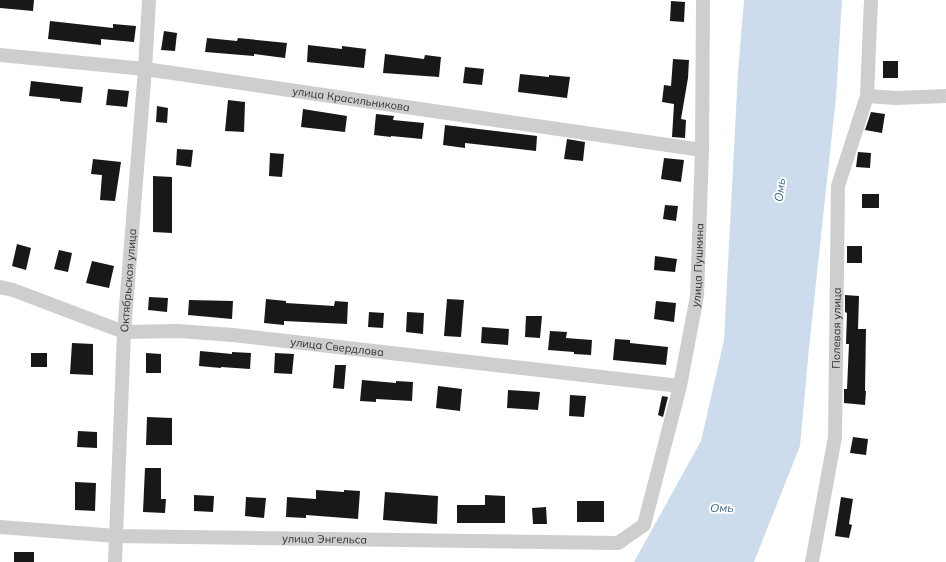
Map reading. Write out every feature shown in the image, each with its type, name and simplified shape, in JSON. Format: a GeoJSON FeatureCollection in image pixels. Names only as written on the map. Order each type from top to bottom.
{"type":"FeatureCollection","features":[{"type":"Feature","properties":{"kind":"street","name":"Октябрьская улица"},"geometry":{"type":"LineString","coordinates":[[115,562],[124,332],[149,0]]}},
{"type":"Feature","properties":{"kind":"street","name":"улица Пушкина"},"geometry":{"type":"LineString","coordinates":[[644,525],[680,386],[697,296],[702,150],[703,0]]}},
{"type":"Feature","properties":{"kind":"street","name":"Полевая улица"},"geometry":{"type":"LineString","coordinates":[[812,562],[835,438],[838,186],[868,96],[871,0]]}},
{"type":"Feature","properties":{"kind":"street","name":"улица Красильникова"},"geometry":{"type":"LineString","coordinates":[[0,55],[145,69],[702,150]]}},
{"type":"Feature","properties":{"kind":"street"},"geometry":{"type":"LineString","coordinates":[[868,96],[896,98],[946,96]]}},
{"type":"Feature","properties":{"kind":"street","name":"улица Свердлова"},"geometry":{"type":"LineString","coordinates":[[0,287],[13,290],[124,332],[178,331],[233,335],[680,386]]}},
{"type":"Feature","properties":{"kind":"street","name":"улица Энгельса"},"geometry":{"type":"LineString","coordinates":[[0,527],[116,536],[618,543],[644,525]]}},
{"type":"Feature","properties":{"kind":"water","name":"Омь"},"geometry":{"type":"Polygon","coordinates":[[[744,0],[842,0],[836,97],[800,446],[754,562],[634,562],[701,441],[724,340],[738,72],[744,0]]]}},
{"type":"Feature","properties":{"kind":"building"},"geometry":{"type":"Polygon","coordinates":[[[0,0],[34,0],[33,11],[0,8],[0,0]]]}},
{"type":"Feature","properties":{"kind":"building"},"geometry":{"type":"Polygon","coordinates":[[[671,1],[685,2],[684,22],[670,21],[671,1]]]}},
{"type":"Feature","properties":{"kind":"building"},"geometry":{"type":"Polygon","coordinates":[[[50,21],[113,28],[113,24],[136,26],[134,42],[101,39],[101,45],[48,39],[50,21]]]}},
{"type":"Feature","properties":{"kind":"building"},"geometry":{"type":"Polygon","coordinates":[[[164,31],[177,33],[175,51],[161,50],[164,31]]]}},
{"type":"Feature","properties":{"kind":"building"},"geometry":{"type":"Polygon","coordinates":[[[207,38],[237,41],[238,38],[287,43],[285,58],[254,54],[254,56],[205,52],[207,38]]]}},
{"type":"Feature","properties":{"kind":"building"},"geometry":{"type":"Polygon","coordinates":[[[308,45],[342,49],[342,46],[366,49],[364,68],[307,62],[308,45]]]}},
{"type":"Feature","properties":{"kind":"building"},"geometry":{"type":"Polygon","coordinates":[[[385,54],[424,59],[425,55],[441,57],[439,77],[383,73],[385,54]]]}},
{"type":"Feature","properties":{"kind":"building"},"geometry":{"type":"Polygon","coordinates":[[[673,59],[689,60],[688,78],[681,119],[686,120],[685,138],[672,137],[674,104],[662,102],[664,85],[671,86],[673,59]]]}},
{"type":"Feature","properties":{"kind":"building"},"geometry":{"type":"Polygon","coordinates":[[[883,61],[898,61],[898,78],[883,78],[883,61]]]}},
{"type":"Feature","properties":{"kind":"building"},"geometry":{"type":"Polygon","coordinates":[[[465,67],[484,69],[482,85],[463,83],[465,67]]]}},
{"type":"Feature","properties":{"kind":"building"},"geometry":{"type":"Polygon","coordinates":[[[520,74],[549,77],[549,75],[570,77],[567,98],[518,92],[520,74]]]}},
{"type":"Feature","properties":{"kind":"building"},"geometry":{"type":"Polygon","coordinates":[[[31,81],[83,87],[81,103],[29,96],[31,81]]]}},
{"type":"Feature","properties":{"kind":"building"},"geometry":{"type":"Polygon","coordinates":[[[108,89],[129,91],[127,107],[106,105],[108,89]]]}},
{"type":"Feature","properties":{"kind":"building"},"geometry":{"type":"Polygon","coordinates":[[[228,100],[245,102],[244,132],[225,131],[228,100]]]}},
{"type":"Feature","properties":{"kind":"building"},"geometry":{"type":"Polygon","coordinates":[[[157,106],[168,108],[167,123],[156,122],[157,106]]]}},
{"type":"Feature","properties":{"kind":"building"},"geometry":{"type":"Polygon","coordinates":[[[303,109],[347,116],[345,132],[301,127],[303,109]]]}},
{"type":"Feature","properties":{"kind":"building"},"geometry":{"type":"Polygon","coordinates":[[[871,112],[885,114],[882,133],[865,130],[871,112]]]}},
{"type":"Feature","properties":{"kind":"building"},"geometry":{"type":"Polygon","coordinates":[[[376,114],[394,116],[393,120],[424,123],[422,139],[374,135],[376,114]]]}},
{"type":"Feature","properties":{"kind":"building"},"geometry":{"type":"Polygon","coordinates":[[[445,125],[537,136],[536,151],[465,143],[465,148],[443,145],[445,125]]]}},
{"type":"Feature","properties":{"kind":"building"},"geometry":{"type":"Polygon","coordinates":[[[567,139],[585,142],[583,161],[564,159],[567,139]]]}},
{"type":"Feature","properties":{"kind":"building"},"geometry":{"type":"Polygon","coordinates":[[[177,149],[193,150],[191,167],[176,165],[177,149]]]}},
{"type":"Feature","properties":{"kind":"building"},"geometry":{"type":"Polygon","coordinates":[[[858,152],[871,153],[870,168],[856,167],[858,152]]]}},
{"type":"Feature","properties":{"kind":"building"},"geometry":{"type":"Polygon","coordinates":[[[270,153],[284,154],[282,177],[269,176],[270,153]]]}},
{"type":"Feature","properties":{"kind":"building"},"geometry":{"type":"Polygon","coordinates":[[[664,158],[684,160],[681,182],[661,179],[664,158]]]}},
{"type":"Feature","properties":{"kind":"building"},"geometry":{"type":"Polygon","coordinates":[[[93,159],[121,162],[115,201],[100,200],[102,175],[91,174],[93,159]]]}},
{"type":"Feature","properties":{"kind":"building"},"geometry":{"type":"Polygon","coordinates":[[[153,176],[172,177],[172,233],[153,232],[153,176]]]}},
{"type":"Feature","properties":{"kind":"building"},"geometry":{"type":"Polygon","coordinates":[[[862,194],[879,194],[879,208],[862,208],[862,194]]]}},
{"type":"Feature","properties":{"kind":"building"},"geometry":{"type":"Polygon","coordinates":[[[665,205],[678,206],[676,221],[663,219],[665,205]]]}},
{"type":"Feature","properties":{"kind":"building"},"geometry":{"type":"Polygon","coordinates":[[[17,244],[31,248],[26,270],[12,266],[17,244]]]}},
{"type":"Feature","properties":{"kind":"building"},"geometry":{"type":"Polygon","coordinates":[[[847,246],[862,246],[862,263],[847,263],[847,246]]]}},
{"type":"Feature","properties":{"kind":"building"},"geometry":{"type":"Polygon","coordinates":[[[59,250],[72,253],[68,272],[54,269],[59,250]]]}},
{"type":"Feature","properties":{"kind":"building"},"geometry":{"type":"Polygon","coordinates":[[[655,256],[677,259],[675,272],[654,270],[655,256]]]}},
{"type":"Feature","properties":{"kind":"building"},"geometry":{"type":"Polygon","coordinates":[[[92,261],[114,266],[109,288],[86,283],[92,261]]]}},
{"type":"Feature","properties":{"kind":"building"},"geometry":{"type":"Polygon","coordinates":[[[845,295],[859,296],[858,329],[866,329],[865,405],[844,403],[844,389],[847,389],[849,344],[846,344],[847,313],[845,312],[845,295]]]}},
{"type":"Feature","properties":{"kind":"building"},"geometry":{"type":"Polygon","coordinates":[[[149,297],[168,298],[167,312],[148,310],[149,297]]]}},
{"type":"Feature","properties":{"kind":"building"},"geometry":{"type":"Polygon","coordinates":[[[266,299],[286,301],[286,303],[334,306],[335,301],[348,302],[347,324],[284,321],[284,325],[264,323],[266,299]]]}},
{"type":"Feature","properties":{"kind":"building"},"geometry":{"type":"Polygon","coordinates":[[[447,299],[464,300],[461,337],[444,336],[447,299]]]}},
{"type":"Feature","properties":{"kind":"building"},"geometry":{"type":"Polygon","coordinates":[[[189,300],[233,301],[232,319],[188,315],[189,300]]]}},
{"type":"Feature","properties":{"kind":"building"},"geometry":{"type":"Polygon","coordinates":[[[656,301],[676,303],[674,322],[654,319],[656,301]]]}},
{"type":"Feature","properties":{"kind":"building"},"geometry":{"type":"Polygon","coordinates":[[[369,312],[384,313],[383,328],[368,327],[369,312]]]}},
{"type":"Feature","properties":{"kind":"building"},"geometry":{"type":"Polygon","coordinates":[[[407,312],[424,313],[423,334],[406,332],[407,312]]]}},
{"type":"Feature","properties":{"kind":"building"},"geometry":{"type":"Polygon","coordinates":[[[526,316],[542,316],[540,338],[525,337],[526,316]]]}},
{"type":"Feature","properties":{"kind":"building"},"geometry":{"type":"Polygon","coordinates":[[[482,327],[509,329],[508,345],[481,343],[482,327]]]}},
{"type":"Feature","properties":{"kind":"building"},"geometry":{"type":"Polygon","coordinates":[[[550,331],[567,332],[566,338],[592,340],[591,355],[548,350],[550,331]]]}},
{"type":"Feature","properties":{"kind":"building"},"geometry":{"type":"Polygon","coordinates":[[[615,339],[630,340],[630,343],[668,347],[666,365],[613,360],[615,339]]]}},
{"type":"Feature","properties":{"kind":"building"},"geometry":{"type":"Polygon","coordinates":[[[72,343],[93,344],[93,375],[70,374],[72,343]]]}},
{"type":"Feature","properties":{"kind":"building"},"geometry":{"type":"Polygon","coordinates":[[[200,351],[232,354],[232,352],[251,353],[250,369],[199,366],[200,351]]]}},
{"type":"Feature","properties":{"kind":"building"},"geometry":{"type":"Polygon","coordinates":[[[31,353],[47,353],[47,367],[31,367],[31,353]]]}},
{"type":"Feature","properties":{"kind":"building"},"geometry":{"type":"Polygon","coordinates":[[[146,353],[161,354],[161,373],[146,373],[146,353]]]}},
{"type":"Feature","properties":{"kind":"building"},"geometry":{"type":"Polygon","coordinates":[[[275,353],[294,354],[292,374],[274,373],[275,353]]]}},
{"type":"Feature","properties":{"kind":"building"},"geometry":{"type":"Polygon","coordinates":[[[335,365],[346,365],[344,389],[333,388],[335,365]]]}},
{"type":"Feature","properties":{"kind":"building"},"geometry":{"type":"Polygon","coordinates":[[[362,380],[396,383],[396,381],[413,382],[412,401],[376,399],[376,402],[360,401],[362,380]]]}},
{"type":"Feature","properties":{"kind":"building"},"geometry":{"type":"Polygon","coordinates":[[[438,386],[462,389],[460,411],[436,408],[438,386]]]}},
{"type":"Feature","properties":{"kind":"building"},"geometry":{"type":"Polygon","coordinates":[[[508,390],[540,392],[538,410],[507,408],[508,390]]]}},
{"type":"Feature","properties":{"kind":"building"},"geometry":{"type":"Polygon","coordinates":[[[570,395],[586,396],[584,417],[569,416],[570,395]]]}},
{"type":"Feature","properties":{"kind":"building"},"geometry":{"type":"Polygon","coordinates":[[[662,396],[668,397],[663,417],[658,415],[662,396]]]}},
{"type":"Feature","properties":{"kind":"building"},"geometry":{"type":"Polygon","coordinates":[[[147,417],[172,418],[172,445],[146,445],[147,417]]]}},
{"type":"Feature","properties":{"kind":"building"},"geometry":{"type":"Polygon","coordinates":[[[78,431],[97,432],[97,448],[77,447],[78,431]]]}},
{"type":"Feature","properties":{"kind":"building"},"geometry":{"type":"Polygon","coordinates":[[[853,437],[868,439],[866,455],[850,453],[853,437]]]}},
{"type":"Feature","properties":{"kind":"building"},"geometry":{"type":"Polygon","coordinates":[[[145,468],[161,468],[161,499],[166,499],[165,513],[143,512],[145,468]]]}},
{"type":"Feature","properties":{"kind":"building"},"geometry":{"type":"Polygon","coordinates":[[[75,482],[96,483],[95,511],[75,510],[75,482]]]}},
{"type":"Feature","properties":{"kind":"building"},"geometry":{"type":"Polygon","coordinates":[[[316,490],[344,492],[344,490],[360,491],[358,519],[306,515],[306,518],[286,517],[287,497],[316,499],[316,490]]]}},
{"type":"Feature","properties":{"kind":"building"},"geometry":{"type":"Polygon","coordinates":[[[385,492],[438,496],[437,524],[383,520],[385,492]]]}},
{"type":"Feature","properties":{"kind":"building"},"geometry":{"type":"Polygon","coordinates":[[[194,495],[214,496],[213,512],[194,511],[194,495]]]}},
{"type":"Feature","properties":{"kind":"building"},"geometry":{"type":"Polygon","coordinates":[[[485,495],[505,496],[505,523],[457,523],[457,505],[485,505],[485,495]]]}},
{"type":"Feature","properties":{"kind":"building"},"geometry":{"type":"Polygon","coordinates":[[[246,497],[266,498],[264,518],[245,516],[246,497]]]}},
{"type":"Feature","properties":{"kind":"building"},"geometry":{"type":"Polygon","coordinates":[[[841,497],[853,499],[849,524],[852,525],[849,538],[835,536],[841,497]]]}},
{"type":"Feature","properties":{"kind":"building"},"geometry":{"type":"Polygon","coordinates":[[[577,501],[604,501],[604,522],[577,522],[577,501]]]}},
{"type":"Feature","properties":{"kind":"building"},"geometry":{"type":"Polygon","coordinates":[[[546,507],[547,524],[533,524],[532,508],[546,507]]]}},
{"type":"Feature","properties":{"kind":"building"},"geometry":{"type":"Polygon","coordinates":[[[14,552],[34,552],[34,562],[14,562],[14,552]]]}}]}
